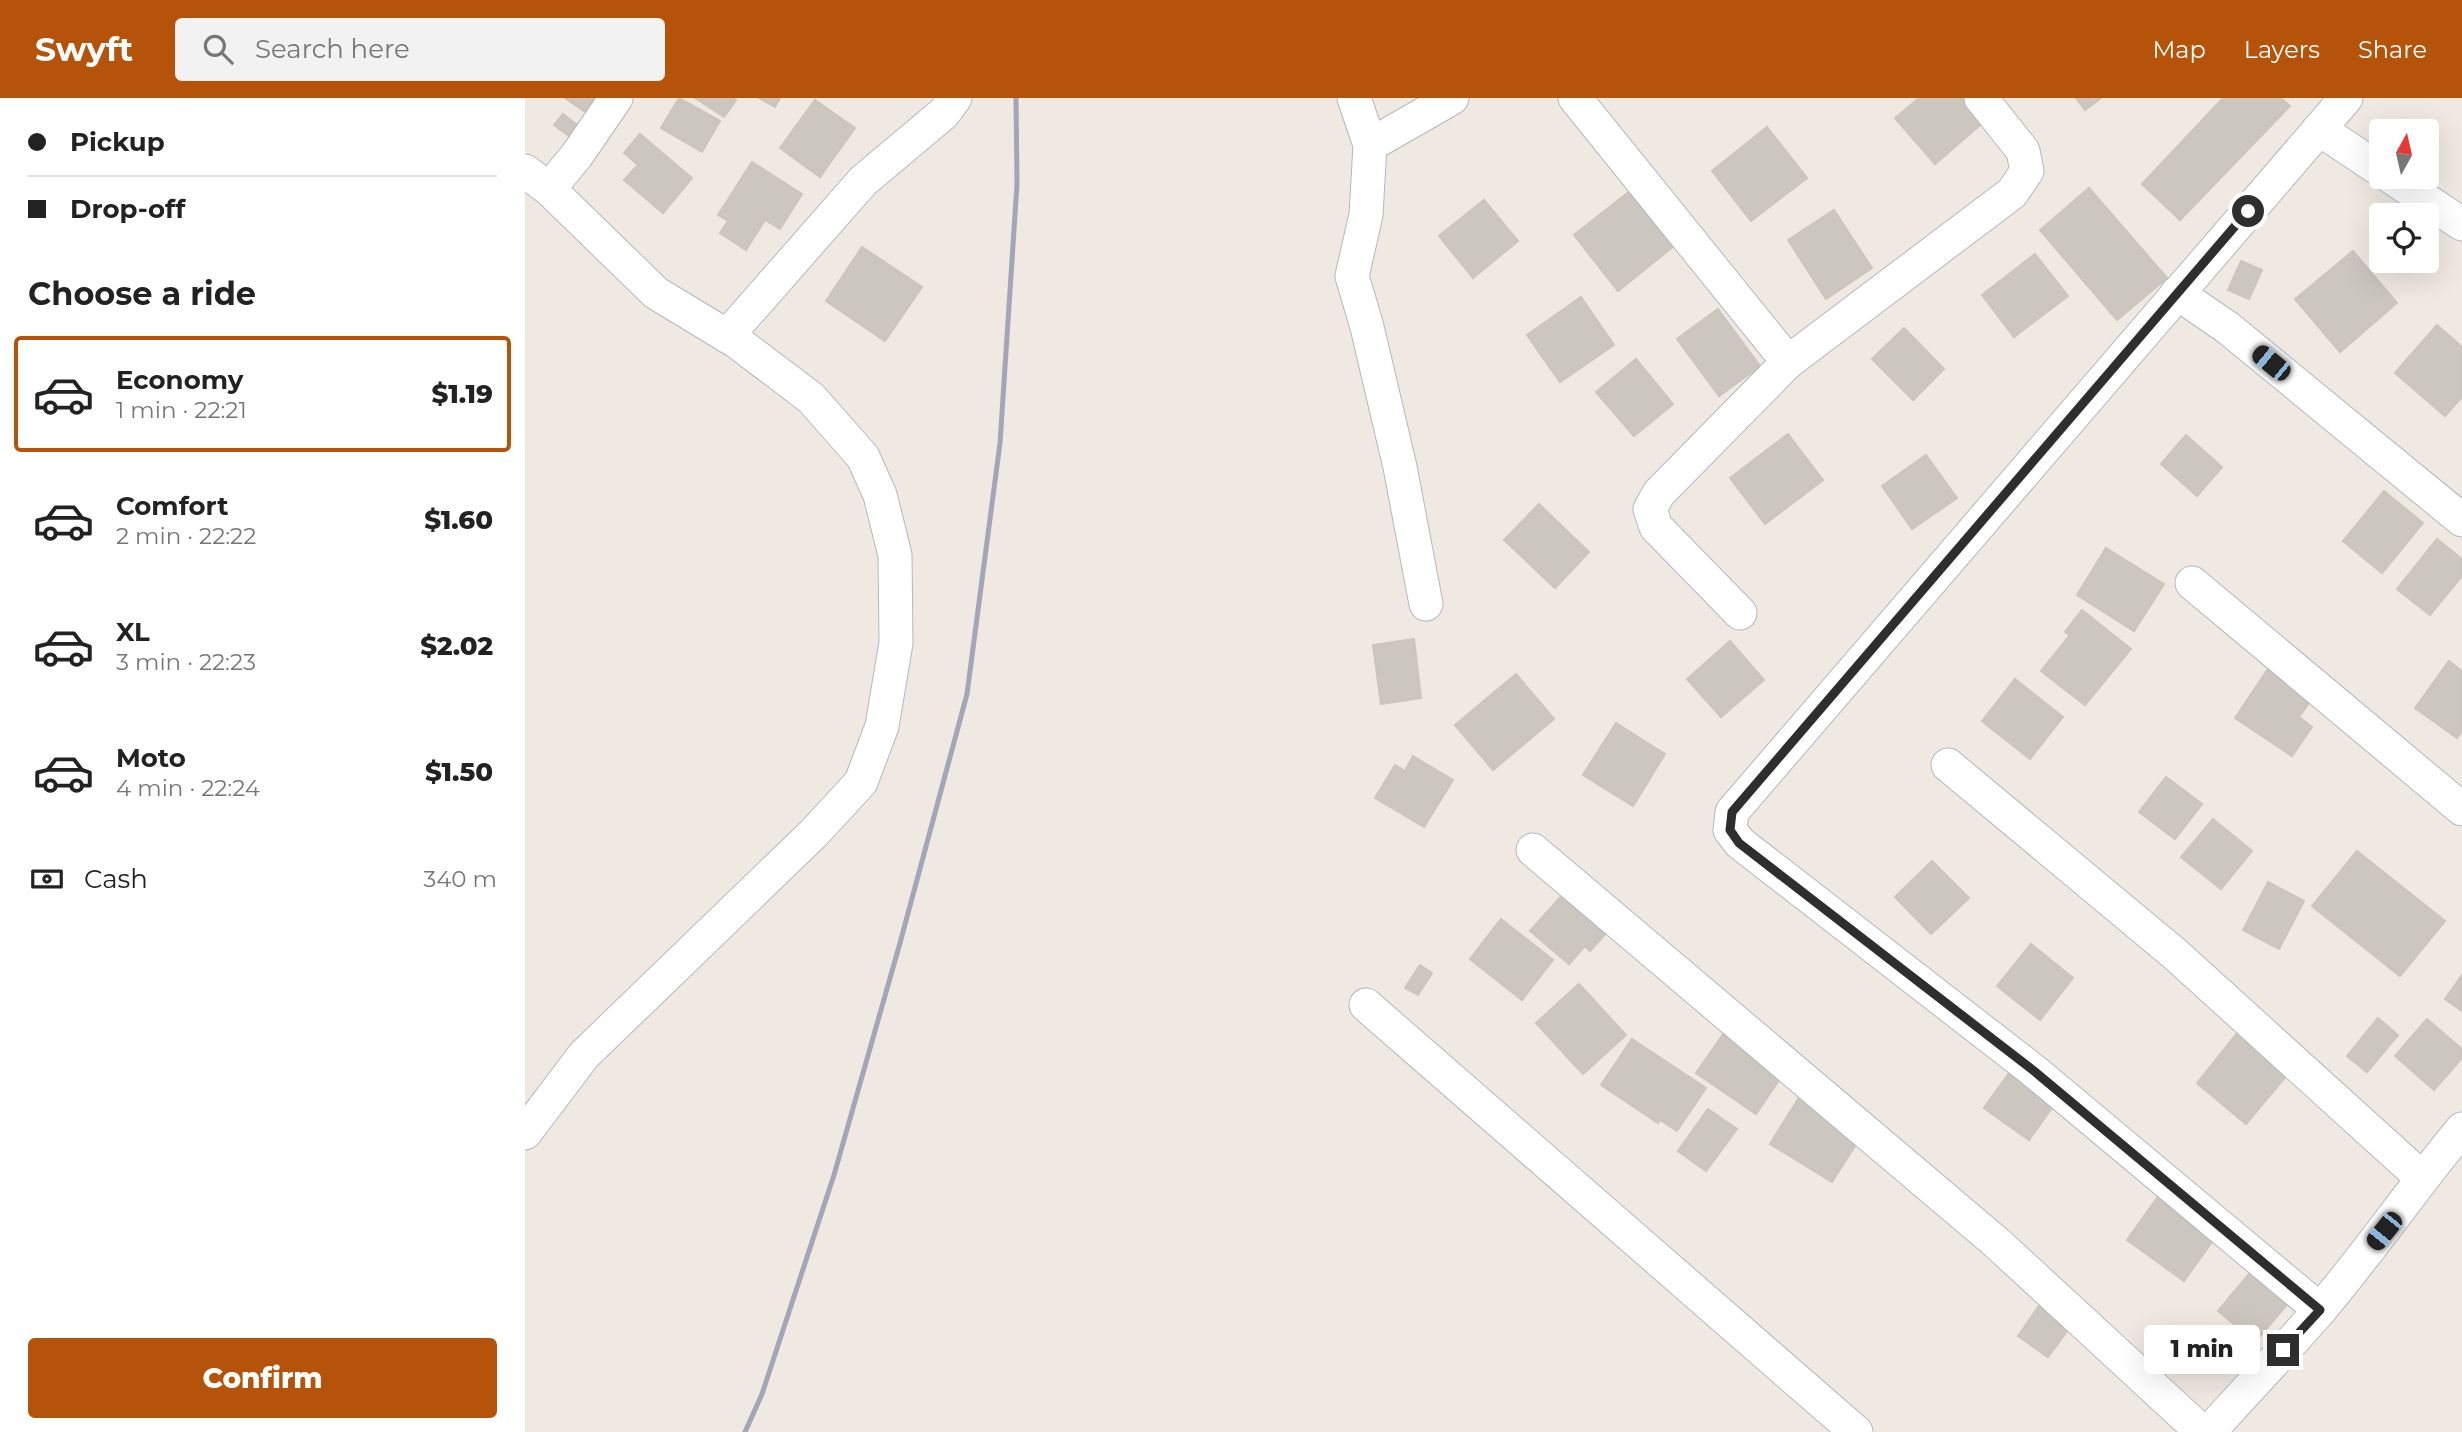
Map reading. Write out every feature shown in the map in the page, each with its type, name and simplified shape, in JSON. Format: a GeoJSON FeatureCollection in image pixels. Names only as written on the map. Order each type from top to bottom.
{"type":"FeatureCollection","features":[{"type":"Feature","properties":{"kind":"street"},"geometry":{"type":"LineString","coordinates":[[525,1133],[584,1055],[814,833],[861,782],[882,726],[897,643],[895,555],[880,495],[863,457],[811,398],[727,336],[656,293],[537,180],[577,156],[616,98]]}},
{"type":"Feature","properties":{"kind":"street"},"geometry":{"type":"LineString","coordinates":[[727,336],[863,181],[944,113],[955,98]]}},
{"type":"Feature","properties":{"kind":"street"},"geometry":{"type":"LineString","coordinates":[[1354,98],[1370,145],[1366,215],[1352,276],[1401,467],[1426,604]]}},
{"type":"Feature","properties":{"kind":"street"},"geometry":{"type":"LineString","coordinates":[[1370,145],[1452,98]]}},
{"type":"Feature","properties":{"kind":"street"},"geometry":{"type":"LineString","coordinates":[[1575,98],[1788,362]]}},
{"type":"Feature","properties":{"kind":"street"},"geometry":{"type":"LineString","coordinates":[[1740,613],[1656,527],[1650,509],[1659,493],[1788,362],[2012,193],[2027,172],[2022,151],[1981,98]]}},
{"type":"Feature","properties":{"kind":"street"},"geometry":{"type":"LineString","coordinates":[[2320,1310],[2034,1071],[1739,843],[1730,830],[1732,812],[2346,98]]}},
{"type":"Feature","properties":{"kind":"street"},"geometry":{"type":"LineString","coordinates":[[2319,129],[2369,162]]}},
{"type":"Feature","properties":{"kind":"street"},"geometry":{"type":"LineString","coordinates":[[2409,189],[2462,224]]}},
{"type":"Feature","properties":{"kind":"street"},"geometry":{"type":"LineString","coordinates":[[2177,293],[2228,328],[2462,520]]}},
{"type":"Feature","properties":{"kind":"street"},"geometry":{"type":"LineString","coordinates":[[2192,583],[2462,809]]}},
{"type":"Feature","properties":{"kind":"street"},"geometry":{"type":"LineString","coordinates":[[1948,765],[2175,954],[2422,1178]]}},
{"type":"Feature","properties":{"kind":"street"},"geometry":{"type":"LineString","coordinates":[[1533,850],[1997,1242],[2202,1432]]}},
{"type":"Feature","properties":{"kind":"street"},"geometry":{"type":"LineString","coordinates":[[1366,1005],[1856,1432]]}},
{"type":"Feature","properties":{"kind":"street"},"geometry":{"type":"LineString","coordinates":[[2209,1432],[2320,1310],[2400,1212],[2422,1178],[2462,1129]]}},
{"type":"Feature","properties":{"kind":"building"},"geometry":{"type":"Polygon","coordinates":[[[565,98],[602,98],[590,115],[565,98]]]}},
{"type":"Feature","properties":{"kind":"building"},"geometry":{"type":"Polygon","coordinates":[[[679,98],[720,121],[702,152],[661,128],[679,98]]]}},
{"type":"Feature","properties":{"kind":"building"},"geometry":{"type":"Polygon","coordinates":[[[695,98],[733,98],[736,100],[724,117],[695,98]]]}},
{"type":"Feature","properties":{"kind":"building"},"geometry":{"type":"Polygon","coordinates":[[[759,98],[780,98],[775,107],[759,98]]]}},
{"type":"Feature","properties":{"kind":"building"},"geometry":{"type":"Polygon","coordinates":[[[1919,98],[1979,98],[1993,114],[1935,164],[1895,118],[1919,98]]]}},
{"type":"Feature","properties":{"kind":"building"},"geometry":{"type":"Polygon","coordinates":[[[2076,98],[2101,98],[2085,110],[2076,98]]]}},
{"type":"Feature","properties":{"kind":"building"},"geometry":{"type":"Polygon","coordinates":[[[2223,98],[2281,98],[2290,106],[2180,220],[2142,184],[2223,98]]]}},
{"type":"Feature","properties":{"kind":"building"},"geometry":{"type":"Polygon","coordinates":[[[815,100],[855,128],[820,177],[780,148],[815,100]]]}},
{"type":"Feature","properties":{"kind":"building"},"geometry":{"type":"Polygon","coordinates":[[[563,114],[584,130],[576,141],[554,125],[563,114]]]}},
{"type":"Feature","properties":{"kind":"building"},"geometry":{"type":"Polygon","coordinates":[[[1767,127],[1807,178],[1751,221],[1712,171],[1767,127]]]}},
{"type":"Feature","properties":{"kind":"building"},"geometry":{"type":"Polygon","coordinates":[[[640,134],[692,178],[663,213],[624,180],[638,165],[624,153],[640,134]]]}},
{"type":"Feature","properties":{"kind":"building"},"geometry":{"type":"Polygon","coordinates":[[[752,162],[802,194],[780,229],[765,220],[746,250],[720,233],[728,221],[718,215],[752,162]]]}},
{"type":"Feature","properties":{"kind":"building"},"geometry":{"type":"Polygon","coordinates":[[[2089,188],[2167,278],[2117,320],[2040,230],[2089,188]]]}},
{"type":"Feature","properties":{"kind":"building"},"geometry":{"type":"Polygon","coordinates":[[[1630,191],[1674,246],[1618,291],[1574,235],[1630,191]]]}},
{"type":"Feature","properties":{"kind":"building"},"geometry":{"type":"Polygon","coordinates":[[[1484,200],[1518,241],[1473,278],[1439,236],[1484,200]]]}},
{"type":"Feature","properties":{"kind":"building"},"geometry":{"type":"Polygon","coordinates":[[[1834,210],[1872,268],[1826,299],[1788,240],[1834,210]]]}},
{"type":"Feature","properties":{"kind":"building"},"geometry":{"type":"Polygon","coordinates":[[[862,247],[922,287],[885,341],[826,301],[862,247]]]}},
{"type":"Feature","properties":{"kind":"building"},"geometry":{"type":"Polygon","coordinates":[[[2353,251],[2397,303],[2340,352],[2295,299],[2353,251]]]}},
{"type":"Feature","properties":{"kind":"building"},"geometry":{"type":"Polygon","coordinates":[[[2035,254],[2068,296],[2014,337],[1982,295],[2035,254]]]}},
{"type":"Feature","properties":{"kind":"building"},"geometry":{"type":"Polygon","coordinates":[[[2241,261],[2262,270],[2249,299],[2228,290],[2241,261]]]}},
{"type":"Feature","properties":{"kind":"building"},"geometry":{"type":"Polygon","coordinates":[[[1581,297],[1614,345],[1560,382],[1527,335],[1581,297]]]}},
{"type":"Feature","properties":{"kind":"building"},"geometry":{"type":"Polygon","coordinates":[[[1718,309],[1760,366],[1719,396],[1677,339],[1718,309]]]}},
{"type":"Feature","properties":{"kind":"building"},"geometry":{"type":"Polygon","coordinates":[[[2437,325],[2462,347],[2462,397],[2445,416],[2395,373],[2437,325]]]}},
{"type":"Feature","properties":{"kind":"building"},"geometry":{"type":"Polygon","coordinates":[[[1904,328],[1944,369],[1913,400],[1872,359],[1904,328]]]}},
{"type":"Feature","properties":{"kind":"building"},"geometry":{"type":"Polygon","coordinates":[[[1636,359],[1673,404],[1634,436],[1596,392],[1636,359]]]}},
{"type":"Feature","properties":{"kind":"building"},"geometry":{"type":"Polygon","coordinates":[[[1788,434],[1823,480],[1765,524],[1730,478],[1788,434]]]}},
{"type":"Feature","properties":{"kind":"building"},"geometry":{"type":"Polygon","coordinates":[[[2186,435],[2222,467],[2197,496],[2161,464],[2186,435]]]}},
{"type":"Feature","properties":{"kind":"building"},"geometry":{"type":"Polygon","coordinates":[[[1926,455],[1957,498],[1912,529],[1882,486],[1926,455]]]}},
{"type":"Feature","properties":{"kind":"building"},"geometry":{"type":"Polygon","coordinates":[[[2384,491],[2423,523],[2382,573],[2343,541],[2384,491]]]}},
{"type":"Feature","properties":{"kind":"building"},"geometry":{"type":"Polygon","coordinates":[[[1539,504],[1589,552],[1555,588],[1504,540],[1539,504]]]}},
{"type":"Feature","properties":{"kind":"building"},"geometry":{"type":"Polygon","coordinates":[[[2437,539],[2462,559],[2462,576],[2430,615],[2397,589],[2437,539]]]}},
{"type":"Feature","properties":{"kind":"building"},"geometry":{"type":"Polygon","coordinates":[[[2106,548],[2164,584],[2134,631],[2077,595],[2106,548]]]}},
{"type":"Feature","properties":{"kind":"building"},"geometry":{"type":"Polygon","coordinates":[[[2082,610],[2131,649],[2085,705],[2041,671],[2070,635],[2065,632],[2082,610]]]}},
{"type":"Feature","properties":{"kind":"building"},"geometry":{"type":"Polygon","coordinates":[[[1414,639],[1421,698],[1381,704],[1373,645],[1414,639]]]}},
{"type":"Feature","properties":{"kind":"building"},"geometry":{"type":"Polygon","coordinates":[[[1730,641],[1764,680],[1721,717],[1687,679],[1730,641]]]}},
{"type":"Feature","properties":{"kind":"building"},"geometry":{"type":"Polygon","coordinates":[[[2449,661],[2462,671],[2462,731],[2457,738],[2415,708],[2449,661]]]}},
{"type":"Feature","properties":{"kind":"building"},"geometry":{"type":"Polygon","coordinates":[[[2270,666],[2314,696],[2299,717],[2312,727],[2292,756],[2235,718],[2270,666]]]}},
{"type":"Feature","properties":{"kind":"building"},"geometry":{"type":"Polygon","coordinates":[[[1516,674],[1554,719],[1493,770],[1455,725],[1516,674]]]}},
{"type":"Feature","properties":{"kind":"building"},"geometry":{"type":"Polygon","coordinates":[[[2015,679],[2063,717],[2030,759],[1982,721],[2015,679]]]}},
{"type":"Feature","properties":{"kind":"building"},"geometry":{"type":"Polygon","coordinates":[[[1616,723],[1665,754],[1633,806],[1583,775],[1616,723]]]}},
{"type":"Feature","properties":{"kind":"building"},"geometry":{"type":"Polygon","coordinates":[[[1413,756],[1453,780],[1424,827],[1375,798],[1395,765],[1405,771],[1413,756]]]}},
{"type":"Feature","properties":{"kind":"building"},"geometry":{"type":"Polygon","coordinates":[[[2166,777],[2202,804],[2175,839],[2139,812],[2166,777]]]}},
{"type":"Feature","properties":{"kind":"building"},"geometry":{"type":"Polygon","coordinates":[[[2213,819],[2252,851],[2221,889],[2181,857],[2213,819]]]}},
{"type":"Feature","properties":{"kind":"building"},"geometry":{"type":"Polygon","coordinates":[[[2357,851],[2445,921],[2400,976],[2312,906],[2357,851]]]}},
{"type":"Feature","properties":{"kind":"building"},"geometry":{"type":"Polygon","coordinates":[[[1932,861],[1969,898],[1931,934],[1895,897],[1932,861]]]}},
{"type":"Feature","properties":{"kind":"building"},"geometry":{"type":"Polygon","coordinates":[[[2268,882],[2304,901],[2279,949],[2243,930],[2268,882]]]}},
{"type":"Feature","properties":{"kind":"building"},"geometry":{"type":"Polygon","coordinates":[[[1565,892],[1609,930],[1590,951],[1585,946],[1569,964],[1530,931],[1565,892]]]}},
{"type":"Feature","properties":{"kind":"building"},"geometry":{"type":"Polygon","coordinates":[[[1501,919],[1553,960],[1522,1000],[1470,959],[1501,919]]]}},
{"type":"Feature","properties":{"kind":"building"},"geometry":{"type":"Polygon","coordinates":[[[2031,944],[2073,978],[2040,1020],[1997,986],[2031,944]]]}},
{"type":"Feature","properties":{"kind":"building"},"geometry":{"type":"Polygon","coordinates":[[[1420,965],[1432,973],[1418,995],[1405,988],[1420,965]]]}},
{"type":"Feature","properties":{"kind":"building"},"geometry":{"type":"Polygon","coordinates":[[[2462,975],[2462,1011],[2445,999],[2462,975]]]}},
{"type":"Feature","properties":{"kind":"building"},"geometry":{"type":"Polygon","coordinates":[[[1579,984],[1626,1035],[1583,1074],[1536,1023],[1579,984]]]}},
{"type":"Feature","properties":{"kind":"building"},"geometry":{"type":"Polygon","coordinates":[[[2378,1018],[2398,1035],[2367,1072],[2347,1056],[2378,1018]]]}},
{"type":"Feature","properties":{"kind":"building"},"geometry":{"type":"Polygon","coordinates":[[[2427,1019],[2462,1049],[2462,1058],[2434,1090],[2395,1056],[2427,1019]]]}},
{"type":"Feature","properties":{"kind":"building"},"geometry":{"type":"Polygon","coordinates":[[[1729,1026],[1788,1067],[1756,1114],[1696,1073],[1729,1026]]]}},
{"type":"Feature","properties":{"kind":"building"},"geometry":{"type":"Polygon","coordinates":[[[2238,1032],[2288,1074],[2246,1124],[2197,1083],[2238,1032]]]}},
{"type":"Feature","properties":{"kind":"building"},"geometry":{"type":"Polygon","coordinates":[[[1632,1039],[1706,1088],[1677,1131],[1660,1120],[1658,1123],[1601,1085],[1632,1039]]]}},
{"type":"Feature","properties":{"kind":"building"},"geometry":{"type":"Polygon","coordinates":[[[2014,1066],[2059,1098],[2029,1140],[1984,1108],[2014,1066]]]}},
{"type":"Feature","properties":{"kind":"building"},"geometry":{"type":"Polygon","coordinates":[[[1800,1096],[1862,1135],[1832,1182],[1770,1144],[1800,1096]]]}},
{"type":"Feature","properties":{"kind":"building"},"geometry":{"type":"Polygon","coordinates":[[[1708,1109],[1737,1129],[1706,1171],[1678,1151],[1708,1109]]]}},
{"type":"Feature","properties":{"kind":"building"},"geometry":{"type":"Polygon","coordinates":[[[2162,1191],[2219,1232],[2184,1281],[2127,1240],[2162,1191]]]}},
{"type":"Feature","properties":{"kind":"building"},"geometry":{"type":"Polygon","coordinates":[[[2254,1268],[2291,1300],[2255,1342],[2218,1311],[2254,1268]]]}},
{"type":"Feature","properties":{"kind":"building"},"geometry":{"type":"Polygon","coordinates":[[[2045,1297],[2076,1319],[2048,1357],[2018,1336],[2045,1297]]]}},
{"type":"Feature","properties":{"kind":"railway"},"geometry":{"type":"LineString","coordinates":[[745,1432],[762,1394],[834,1175],[967,694],[1000,443],[1017,184],[1016,98]]}},
{"type":"Feature","properties":{"kind":"route"},"geometry":{"type":"LineString","coordinates":[[2248,211],[1732,812],[1730,830],[1739,843],[2034,1071],[2320,1310],[2283,1350]]}}]}
